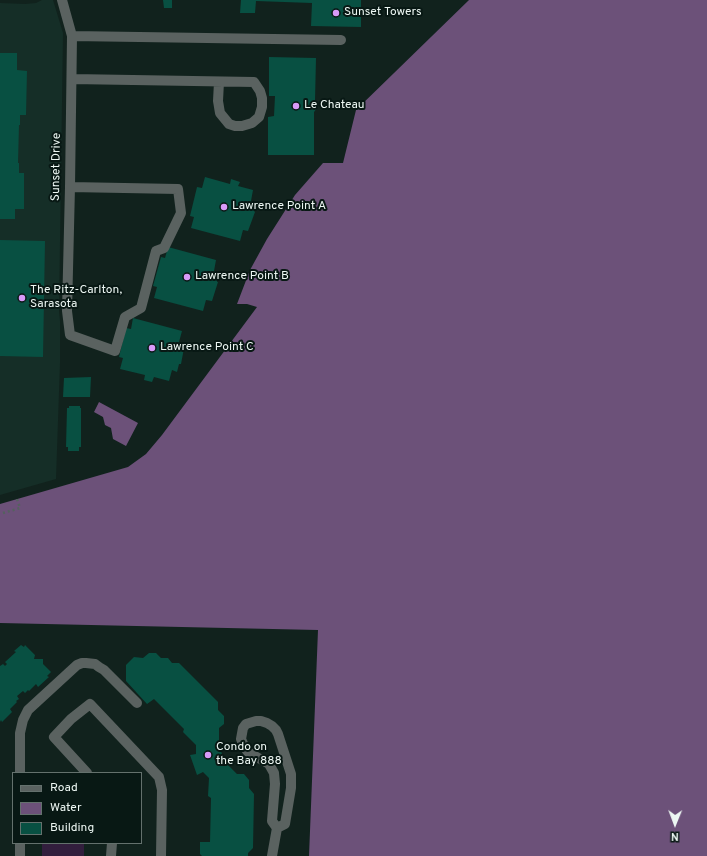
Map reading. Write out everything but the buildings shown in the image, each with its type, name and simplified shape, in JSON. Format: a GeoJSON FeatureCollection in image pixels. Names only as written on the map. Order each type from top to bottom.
{"type":"FeatureCollection","features":[{"type":"Feature","properties":{"kind":"street","name":"Sunset Drive"},"geometry":{"type":"LineString","coordinates":[[62,0],[72,36],[67,311],[70,335],[115,352],[125,317],[141,308],[156,251],[164,248],[181,213],[178,188],[70,187]]}},
{"type":"Feature","properties":{"kind":"street"},"geometry":{"type":"LineString","coordinates":[[72,36],[341,40]]}},
{"type":"Feature","properties":{"kind":"street"},"geometry":{"type":"LineString","coordinates":[[72,79],[254,82],[260,91],[262,98],[262,108],[259,117],[252,123],[242,126],[229,124],[220,113],[218,101],[219,82]]}},
{"type":"Feature","properties":{"kind":"street"},"geometry":{"type":"LineString","coordinates":[[20,772],[20,733],[23,720],[28,710],[73,668],[82,663],[90,663],[99,666],[137,703]]}},
{"type":"Feature","properties":{"kind":"street"},"geometry":{"type":"LineString","coordinates":[[86,772],[54,737],[71,719],[90,704],[159,777],[162,790],[161,856]]}},
{"type":"Feature","properties":{"kind":"street"},"geometry":{"type":"LineString","coordinates":[[272,856],[277,828],[272,821],[275,784],[274,773],[269,764],[248,752],[241,739],[243,728],[246,724],[256,721],[267,723],[276,730],[292,774],[292,788],[286,824],[277,828]]}},
{"type":"Feature","properties":{"kind":"street"},"geometry":{"type":"LineString","coordinates":[[20,844],[20,856]]}},
{"type":"Feature","properties":{"kind":"street"},"geometry":{"type":"LineString","coordinates":[[111,856],[112,844]]}},
{"type":"Feature","properties":{"kind":"path"},"geometry":{"type":"LineString","coordinates":[[3,513],[20,508],[17,499]]}},
{"type":"Feature","properties":{"kind":"shaded area"},"geometry":{"type":"Polygon","coordinates":[[[42,0],[53,0],[63,33],[59,311],[60,363],[56,479],[0,495],[0,3],[25,4],[36,3],[42,0]]]}},
{"type":"Feature","properties":{"kind":"shaded area"},"geometry":{"type":"Polygon","coordinates":[[[42,844],[84,844],[84,856],[42,856],[42,844]]]}},
{"type":"Feature","properties":{"kind":"water"},"geometry":{"type":"Polygon","coordinates":[[[469,0],[707,0],[707,856],[309,856],[318,630],[0,623],[0,504],[128,467],[146,454],[162,435],[257,307],[247,304],[237,304],[250,270],[267,239],[295,195],[323,163],[343,163],[356,110],[469,0]]]}},
{"type":"Feature","properties":{"kind":"water"},"geometry":{"type":"Polygon","coordinates":[[[99,402],[138,423],[126,446],[113,439],[111,428],[105,425],[103,417],[94,412],[99,402]]]}},
{"type":"Feature","properties":{"kind":"place","name":"Sunset Towers"},"geometry":{"type":"Point","coordinates":[336,13]}},
{"type":"Feature","properties":{"kind":"place","name":"Le Chateau"},"geometry":{"type":"Point","coordinates":[296,106]}},
{"type":"Feature","properties":{"kind":"place","name":"Lawrence Point A"},"geometry":{"type":"Point","coordinates":[224,207]}},
{"type":"Feature","properties":{"kind":"place","name":"Lawrence Point B"},"geometry":{"type":"Point","coordinates":[187,277]}},
{"type":"Feature","properties":{"kind":"place","name":"The Ritz-Carlton, Sarasota"},"geometry":{"type":"Point","coordinates":[22,298]}},
{"type":"Feature","properties":{"kind":"place","name":"Lawrence Point C"},"geometry":{"type":"Point","coordinates":[152,348]}},
{"type":"Feature","properties":{"kind":"place","name":"Condo on the Bay 888"},"geometry":{"type":"Point","coordinates":[208,755]}}]}
